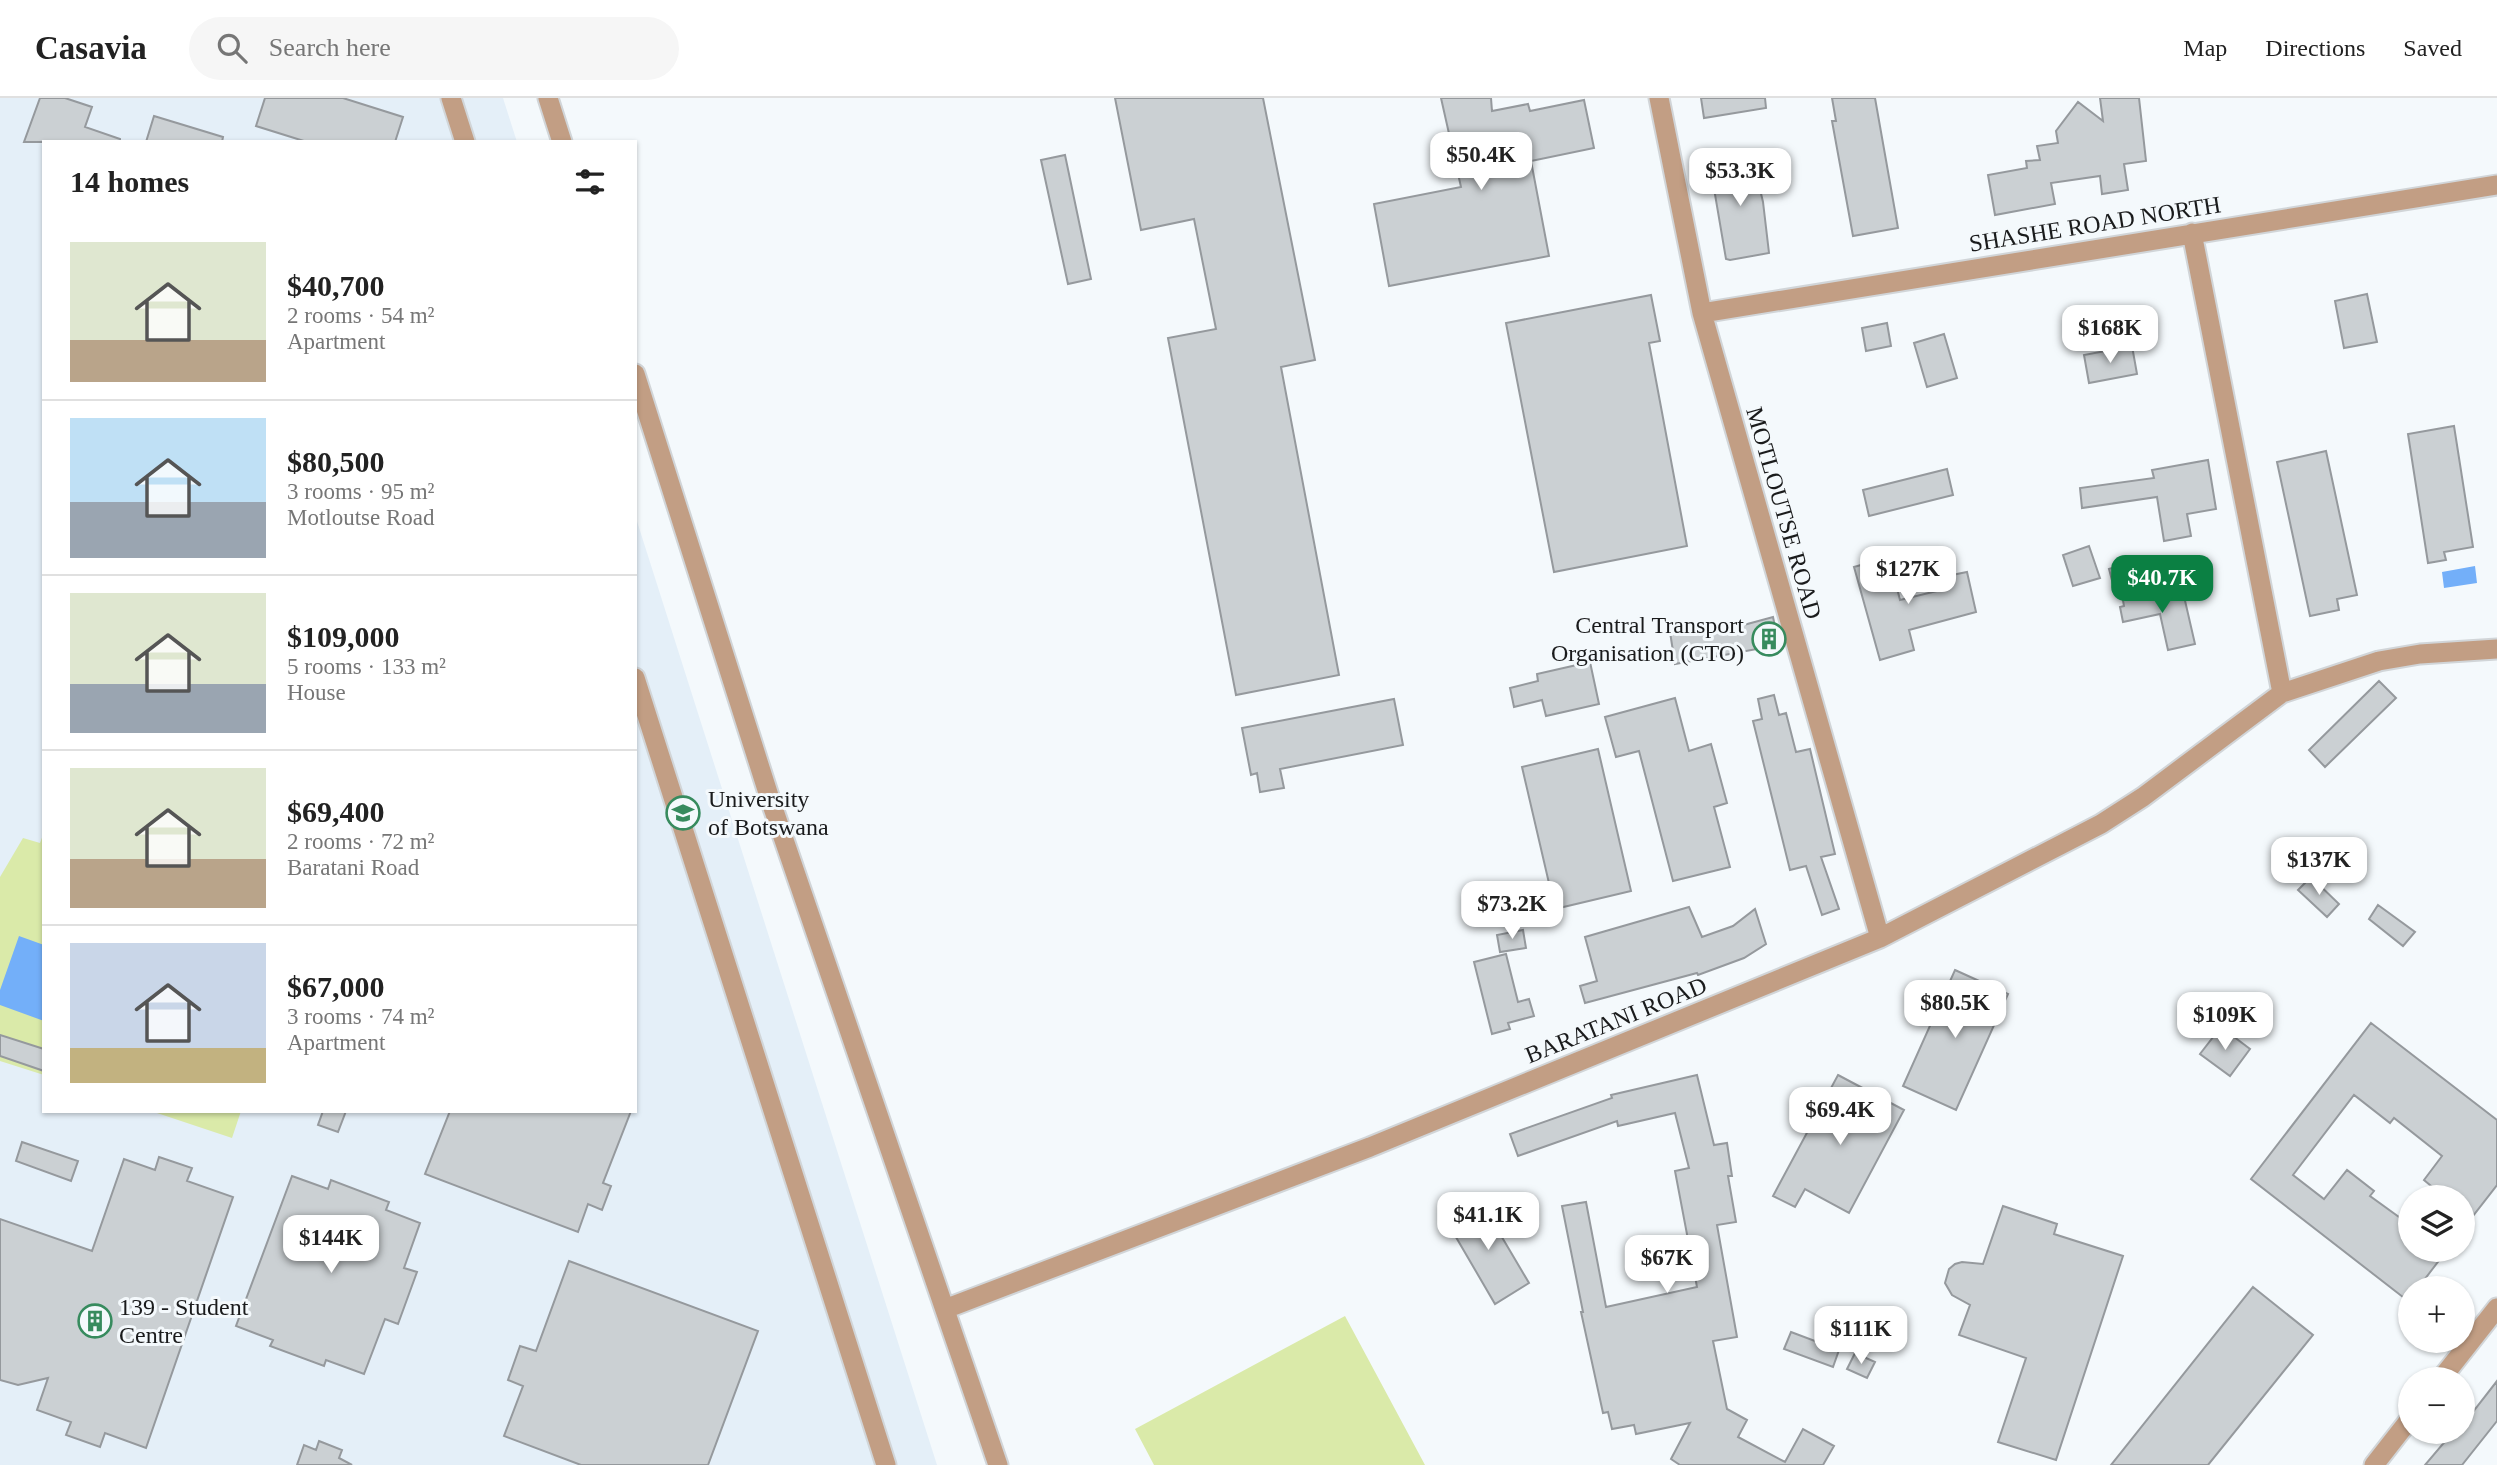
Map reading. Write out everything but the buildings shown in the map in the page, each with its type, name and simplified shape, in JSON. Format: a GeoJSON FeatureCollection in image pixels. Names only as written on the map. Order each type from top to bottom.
{"type":"FeatureCollection","features":[{"type":"Feature","properties":{"kind":"street"},"geometry":{"type":"LineString","coordinates":[[451,98],[464,140]]}},
{"type":"Feature","properties":{"kind":"street"},"geometry":{"type":"LineString","coordinates":[[548,98],[561,140]]}},
{"type":"Feature","properties":{"kind":"street","name":"MOTLOUTSE ROAD"},"geometry":{"type":"LineString","coordinates":[[1659,98],[1702,313],[1880,938]]}},
{"type":"Feature","properties":{"kind":"street","name":"SHASHE ROAD NORTH"},"geometry":{"type":"LineString","coordinates":[[1702,313],[2497,185]]}},
{"type":"Feature","properties":{"kind":"street"},"geometry":{"type":"LineString","coordinates":[[2192,233],[2283,693]]}},
{"type":"Feature","properties":{"kind":"street"},"geometry":{"type":"LineString","coordinates":[[637,380],[769,796],[998,1465]]}},
{"type":"Feature","properties":{"kind":"street","name":"BARATANI ROAD"},"geometry":{"type":"LineString","coordinates":[[946,1309],[1370,1147],[1880,938],[2101,824],[2143,797],[2283,693],[2379,661],[2420,654],[2497,649]]}},
{"type":"Feature","properties":{"kind":"street"},"geometry":{"type":"LineString","coordinates":[[637,684],[886,1465]]}},
{"type":"Feature","properties":{"kind":"street"},"geometry":{"type":"LineString","coordinates":[[2450,1367],[2497,1308]]}},
{"type":"Feature","properties":{"kind":"street"},"geometry":{"type":"LineString","coordinates":[[2374,1465],[2398,1434]]}},
{"type":"Feature","properties":{"kind":"shaded area","name":"University of Botswana"},"geometry":{"type":"Polygon","coordinates":[[[0,98],[503,98],[516,140],[42,140],[42,1113],[637,1113],[637,521],[937,1465],[0,1465],[0,98]]]}},
{"type":"Feature","properties":{"kind":"green space"},"geometry":{"type":"Polygon","coordinates":[[[23,838],[40,843],[42,838],[42,1074],[0,1061],[0,877],[23,838]]]}},
{"type":"Feature","properties":{"kind":"green space"},"geometry":{"type":"Polygon","coordinates":[[[157,1113],[240,1113],[232,1138],[157,1113]]]}},
{"type":"Feature","properties":{"kind":"green space"},"geometry":{"type":"Polygon","coordinates":[[[1345,1316],[1425,1465],[1154,1465],[1135,1429],[1345,1316]]]}},
{"type":"Feature","properties":{"kind":"water"},"geometry":{"type":"Polygon","coordinates":[[[2475,566],[2477,583],[2444,588],[2442,572],[2475,566]]]}},
{"type":"Feature","properties":{"kind":"water"},"geometry":{"type":"Polygon","coordinates":[[[19,936],[42,944],[42,1020],[0,1005],[0,990],[19,936]]]}},
{"type":"Feature","properties":{"kind":"place","name":"Central Transport Organisation (CTO)"},"geometry":{"type":"Point","coordinates":[1769,639]}},
{"type":"Feature","properties":{"kind":"place","name":"University of Botswana"},"geometry":{"type":"Point","coordinates":[683,813]}},
{"type":"Feature","properties":{"kind":"place","name":"139 - Student Centre"},"geometry":{"type":"Point","coordinates":[95,1321]}}]}
